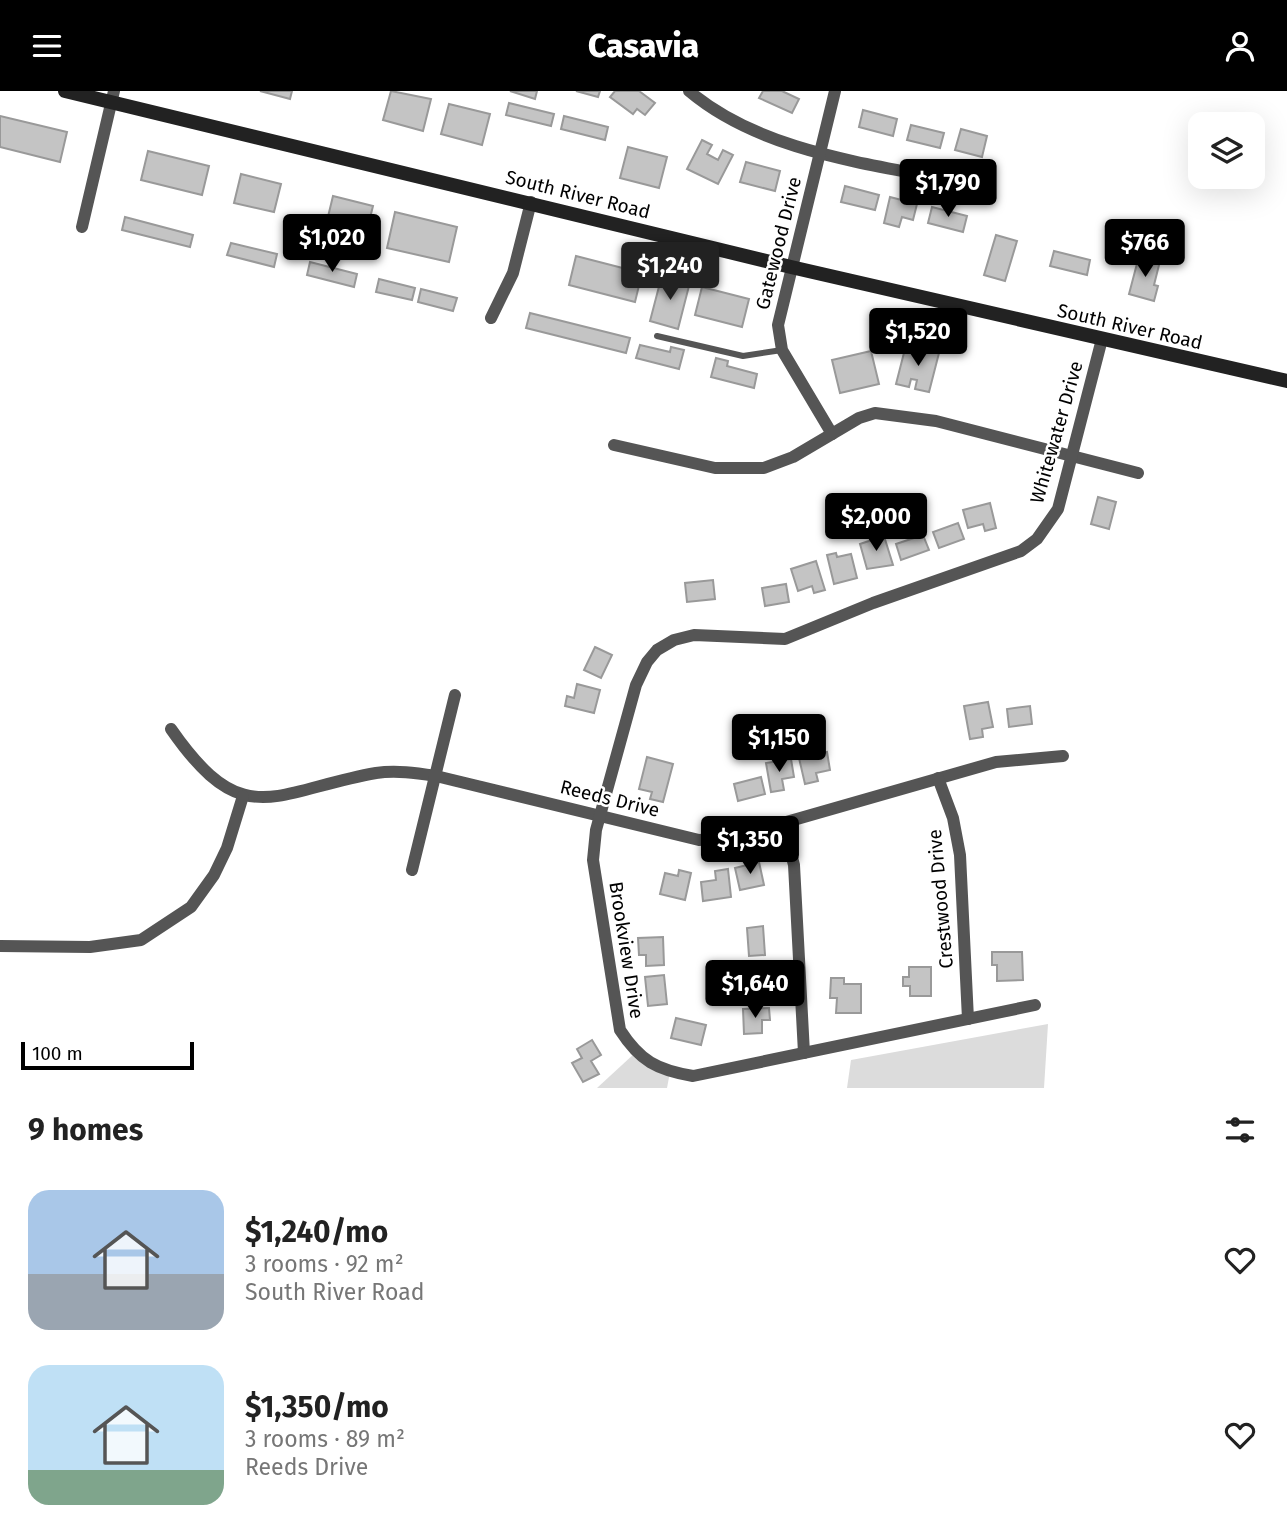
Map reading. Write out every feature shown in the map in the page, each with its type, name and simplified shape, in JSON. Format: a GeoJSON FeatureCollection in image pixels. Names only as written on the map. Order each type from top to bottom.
{"type":"FeatureCollection","features":[{"type":"Feature","properties":{"kind":"street","name":"South River Road"},"geometry":{"type":"LineString","coordinates":[[65,91],[112,97],[792,267],[1287,381]]}},
{"type":"Feature","properties":{"kind":"street"},"geometry":{"type":"LineString","coordinates":[[689,91],[727,118],[764,135],[821,152],[970,184]]}},
{"type":"Feature","properties":{"kind":"street","name":"Gatewood Drive"},"geometry":{"type":"LineString","coordinates":[[832,435],[782,350],[778,325],[835,91]]}},
{"type":"Feature","properties":{"kind":"street"},"geometry":{"type":"LineString","coordinates":[[82,227],[112,97]]}},
{"type":"Feature","properties":{"kind":"street"},"geometry":{"type":"LineString","coordinates":[[491,318],[513,273],[531,202]]}},
{"type":"Feature","properties":{"kind":"street","name":"Whitewater Drive"},"geometry":{"type":"LineString","coordinates":[[600,815],[636,685],[647,662],[657,650],[674,640],[694,635],[785,639],[873,603],[1020,551],[1037,539],[1058,509],[1102,339]]}},
{"type":"Feature","properties":{"kind":"street"},"geometry":{"type":"LineString","coordinates":[[614,445],[715,468],[764,468],[793,457],[859,418],[875,412],[936,421],[1071,459],[1138,474]]}},
{"type":"Feature","properties":{"kind":"street"},"geometry":{"type":"LineString","coordinates":[[412,870],[455,695]]}},
{"type":"Feature","properties":{"kind":"street","name":"Reeds Drive"},"geometry":{"type":"LineString","coordinates":[[171,729],[201,768],[227,790],[243,796],[278,799],[377,773],[402,771],[436,776],[699,840],[731,838],[996,762],[1063,756]]}},
{"type":"Feature","properties":{"kind":"street","name":"Crestwood Drive"},"geometry":{"type":"LineString","coordinates":[[938,778],[953,818],[960,855],[968,1019]]}},
{"type":"Feature","properties":{"kind":"street"},"geometry":{"type":"LineString","coordinates":[[0,946],[90,947],[141,940],[191,907],[214,875],[227,848],[243,796]]}},
{"type":"Feature","properties":{"kind":"street","name":"Brookview Drive"},"geometry":{"type":"LineString","coordinates":[[600,815],[593,860],[620,1030],[635,1053],[670,1072],[693,1076],[1035,1005]]}},
{"type":"Feature","properties":{"kind":"street"},"geometry":{"type":"LineString","coordinates":[[783,823],[794,865],[804,1053]]}},
{"type":"Feature","properties":{"kind":"lane"},"geometry":{"type":"LineString","coordinates":[[657,336],[743,356],[754,357],[782,350]]}},
{"type":"Feature","properties":{"kind":"shaded area"},"geometry":{"type":"Polygon","coordinates":[[[1048,1024],[1044,1088],[847,1088],[851,1060],[1048,1024]]]}},
{"type":"Feature","properties":{"kind":"shaded area"},"geometry":{"type":"Polygon","coordinates":[[[635,1053],[670,1072],[667,1088],[597,1088],[635,1053]]]}},
{"type":"Feature","properties":{"kind":"building"},"geometry":{"type":"Polygon","coordinates":[[[260,91],[292,91],[290,99],[260,91]]]}},
{"type":"Feature","properties":{"kind":"building"},"geometry":{"type":"Polygon","coordinates":[[[391,91],[431,99],[423,131],[383,120],[391,91]]]}},
{"type":"Feature","properties":{"kind":"building"},"geometry":{"type":"Polygon","coordinates":[[[510,91],[537,91],[535,99],[510,91]]]}},
{"type":"Feature","properties":{"kind":"building"},"geometry":{"type":"Polygon","coordinates":[[[576,91],[600,91],[598,97],[576,91]]]}},
{"type":"Feature","properties":{"kind":"building"},"geometry":{"type":"Polygon","coordinates":[[[615,91],[639,91],[655,103],[645,115],[637,109],[633,114],[610,97],[615,91]]]}},
{"type":"Feature","properties":{"kind":"building"},"geometry":{"type":"Polygon","coordinates":[[[763,91],[782,91],[799,99],[792,113],[759,98],[763,91]]]}},
{"type":"Feature","properties":{"kind":"building"},"geometry":{"type":"Polygon","coordinates":[[[509,103],[554,114],[551,126],[506,115],[509,103]]]}},
{"type":"Feature","properties":{"kind":"building"},"geometry":{"type":"Polygon","coordinates":[[[449,104],[490,114],[482,145],[441,134],[449,104]]]}},
{"type":"Feature","properties":{"kind":"building"},"geometry":{"type":"Polygon","coordinates":[[[863,110],[897,119],[893,136],[859,127],[863,110]]]}},
{"type":"Feature","properties":{"kind":"building"},"geometry":{"type":"Polygon","coordinates":[[[0,116],[67,132],[60,162],[0,147],[0,116]]]}},
{"type":"Feature","properties":{"kind":"building"},"geometry":{"type":"Polygon","coordinates":[[[564,116],[608,127],[605,140],[561,129],[564,116]]]}},
{"type":"Feature","properties":{"kind":"building"},"geometry":{"type":"Polygon","coordinates":[[[911,125],[944,133],[940,148],[907,140],[911,125]]]}},
{"type":"Feature","properties":{"kind":"building"},"geometry":{"type":"Polygon","coordinates":[[[961,129],[987,136],[982,157],[955,150],[961,129]]]}},
{"type":"Feature","properties":{"kind":"building"},"geometry":{"type":"Polygon","coordinates":[[[702,140],[712,145],[707,154],[718,160],[723,150],[733,155],[718,184],[687,169],[702,140]]]}},
{"type":"Feature","properties":{"kind":"building"},"geometry":{"type":"Polygon","coordinates":[[[628,147],[667,157],[659,188],[620,178],[628,147]]]}},
{"type":"Feature","properties":{"kind":"building"},"geometry":{"type":"Polygon","coordinates":[[[148,151],[209,166],[202,195],[141,180],[148,151]]]}},
{"type":"Feature","properties":{"kind":"building"},"geometry":{"type":"Polygon","coordinates":[[[746,162],[780,171],[775,191],[740,182],[746,162]]]}},
{"type":"Feature","properties":{"kind":"building"},"geometry":{"type":"Polygon","coordinates":[[[241,174],[281,184],[274,212],[234,203],[241,174]]]}},
{"type":"Feature","properties":{"kind":"building"},"geometry":{"type":"Polygon","coordinates":[[[845,186],[879,195],[875,210],[841,202],[845,186]]]}},
{"type":"Feature","properties":{"kind":"building"},"geometry":{"type":"Polygon","coordinates":[[[333,196],[373,206],[366,234],[326,225],[333,196]]]}},
{"type":"Feature","properties":{"kind":"building"},"geometry":{"type":"Polygon","coordinates":[[[890,197],[917,204],[913,220],[902,217],[899,227],[884,223],[890,197]]]}},
{"type":"Feature","properties":{"kind":"building"},"geometry":{"type":"Polygon","coordinates":[[[932,207],[967,216],[963,232],[928,223],[932,207]]]}},
{"type":"Feature","properties":{"kind":"building"},"geometry":{"type":"Polygon","coordinates":[[[395,212],[457,227],[449,262],[387,248],[395,212]]]}},
{"type":"Feature","properties":{"kind":"building"},"geometry":{"type":"Polygon","coordinates":[[[125,217],[193,235],[190,247],[122,230],[125,217]]]}},
{"type":"Feature","properties":{"kind":"building"},"geometry":{"type":"Polygon","coordinates":[[[996,235],[1017,241],[1005,281],[984,275],[996,235]]]}},
{"type":"Feature","properties":{"kind":"building"},"geometry":{"type":"Polygon","coordinates":[[[231,243],[277,254],[274,267],[227,255],[231,243]]]}},
{"type":"Feature","properties":{"kind":"building"},"geometry":{"type":"Polygon","coordinates":[[[1054,251],[1090,260],[1087,275],[1050,266],[1054,251]]]}},
{"type":"Feature","properties":{"kind":"building"},"geometry":{"type":"Polygon","coordinates":[[[576,256],[642,273],[635,302],[569,285],[576,256]]]}},
{"type":"Feature","properties":{"kind":"building"},"geometry":{"type":"Polygon","coordinates":[[[1139,256],[1160,261],[1154,285],[1158,286],[1154,301],[1129,294],[1139,256]]]}},
{"type":"Feature","properties":{"kind":"building"},"geometry":{"type":"Polygon","coordinates":[[[310,262],[357,274],[354,287],[307,275],[310,262]]]}},
{"type":"Feature","properties":{"kind":"building"},"geometry":{"type":"Polygon","coordinates":[[[662,275],[690,282],[678,329],[650,321],[662,275]]]}},
{"type":"Feature","properties":{"kind":"building"},"geometry":{"type":"Polygon","coordinates":[[[379,279],[415,288],[412,300],[376,292],[379,279]]]}},
{"type":"Feature","properties":{"kind":"building"},"geometry":{"type":"Polygon","coordinates":[[[702,287],[749,299],[742,327],[695,315],[702,287]]]}},
{"type":"Feature","properties":{"kind":"building"},"geometry":{"type":"Polygon","coordinates":[[[421,289],[457,298],[453,311],[418,302],[421,289]]]}},
{"type":"Feature","properties":{"kind":"building"},"geometry":{"type":"Polygon","coordinates":[[[530,313],[630,338],[626,353],[526,328],[530,313]]]}},
{"type":"Feature","properties":{"kind":"building"},"geometry":{"type":"Polygon","coordinates":[[[640,345],[670,352],[671,347],[684,350],[679,369],[636,358],[640,345]]]}},
{"type":"Feature","properties":{"kind":"building"},"geometry":{"type":"Polygon","coordinates":[[[906,345],[939,353],[929,392],[915,389],[917,380],[911,379],[909,387],[896,384],[906,345]]]}},
{"type":"Feature","properties":{"kind":"building"},"geometry":{"type":"Polygon","coordinates":[[[871,351],[879,384],[840,393],[832,360],[871,351]]]}},
{"type":"Feature","properties":{"kind":"building"},"geometry":{"type":"Polygon","coordinates":[[[716,358],[728,361],[727,366],[757,374],[754,388],[711,377],[716,358]]]}},
{"type":"Feature","properties":{"kind":"building"},"geometry":{"type":"Polygon","coordinates":[[[1098,497],[1116,502],[1109,529],[1091,524],[1098,497]]]}},
{"type":"Feature","properties":{"kind":"building"},"geometry":{"type":"Polygon","coordinates":[[[990,503],[996,528],[985,531],[983,524],[968,528],[963,510],[990,503]]]}},
{"type":"Feature","properties":{"kind":"building"},"geometry":{"type":"Polygon","coordinates":[[[958,523],[964,539],[939,548],[933,532],[958,523]]]}},
{"type":"Feature","properties":{"kind":"building"},"geometry":{"type":"Polygon","coordinates":[[[923,535],[929,550],[901,560],[896,544],[923,535]]]}},
{"type":"Feature","properties":{"kind":"building"},"geometry":{"type":"Polygon","coordinates":[[[884,536],[893,565],[867,569],[860,544],[884,536]]]}},
{"type":"Feature","properties":{"kind":"building"},"geometry":{"type":"Polygon","coordinates":[[[836,553],[837,557],[851,554],[857,578],[834,584],[827,555],[836,553]]]}},
{"type":"Feature","properties":{"kind":"building"},"geometry":{"type":"Polygon","coordinates":[[[816,561],[825,590],[814,593],[812,586],[798,591],[791,569],[816,561]]]}},
{"type":"Feature","properties":{"kind":"building"},"geometry":{"type":"Polygon","coordinates":[[[713,580],[715,599],[687,602],[685,583],[713,580]]]}},
{"type":"Feature","properties":{"kind":"building"},"geometry":{"type":"Polygon","coordinates":[[[786,584],[789,602],[765,606],[762,588],[786,584]]]}},
{"type":"Feature","properties":{"kind":"building"},"geometry":{"type":"Polygon","coordinates":[[[595,647],[612,655],[601,678],[584,670],[595,647]]]}},
{"type":"Feature","properties":{"kind":"building"},"geometry":{"type":"Polygon","coordinates":[[[577,684],[600,690],[594,713],[565,706],[567,696],[574,698],[577,684]]]}},
{"type":"Feature","properties":{"kind":"building"},"geometry":{"type":"Polygon","coordinates":[[[988,702],[993,727],[982,729],[983,737],[970,739],[964,706],[988,702]]]}},
{"type":"Feature","properties":{"kind":"building"},"geometry":{"type":"Polygon","coordinates":[[[1030,706],[1032,724],[1009,727],[1007,709],[1030,706]]]}},
{"type":"Feature","properties":{"kind":"building"},"geometry":{"type":"Polygon","coordinates":[[[827,752],[830,770],[816,773],[818,781],[805,784],[799,758],[827,752]]]}},
{"type":"Feature","properties":{"kind":"building"},"geometry":{"type":"Polygon","coordinates":[[[647,757],[673,764],[663,802],[650,799],[652,792],[639,789],[647,757]]]}},
{"type":"Feature","properties":{"kind":"building"},"geometry":{"type":"Polygon","coordinates":[[[791,759],[794,777],[782,779],[784,790],[771,792],[766,763],[791,759]]]}},
{"type":"Feature","properties":{"kind":"building"},"geometry":{"type":"Polygon","coordinates":[[[761,777],[765,794],[738,801],[734,784],[761,777]]]}},
{"type":"Feature","properties":{"kind":"building"},"geometry":{"type":"Polygon","coordinates":[[[759,862],[764,885],[740,890],[735,868],[759,862]]]}},
{"type":"Feature","properties":{"kind":"building"},"geometry":{"type":"Polygon","coordinates":[[[728,869],[731,897],[703,901],[701,882],[716,880],[715,871],[728,869]]]}},
{"type":"Feature","properties":{"kind":"building"},"geometry":{"type":"Polygon","coordinates":[[[679,870],[691,873],[685,900],[660,894],[665,873],[678,876],[679,870]]]}},
{"type":"Feature","properties":{"kind":"building"},"geometry":{"type":"Polygon","coordinates":[[[763,926],[765,955],[749,956],[747,928],[763,926]]]}},
{"type":"Feature","properties":{"kind":"building"},"geometry":{"type":"Polygon","coordinates":[[[663,937],[664,965],[646,966],[646,955],[639,955],[638,938],[663,937]]]}},
{"type":"Feature","properties":{"kind":"building"},"geometry":{"type":"Polygon","coordinates":[[[992,952],[1022,952],[1023,980],[997,981],[997,965],[992,965],[992,952]]]}},
{"type":"Feature","properties":{"kind":"building"},"geometry":{"type":"Polygon","coordinates":[[[909,967],[931,967],[931,996],[910,996],[910,986],[903,986],[903,977],[909,977],[909,967]]]}},
{"type":"Feature","properties":{"kind":"building"},"geometry":{"type":"Polygon","coordinates":[[[664,975],[667,1004],[648,1006],[645,977],[664,975]]]}},
{"type":"Feature","properties":{"kind":"building"},"geometry":{"type":"Polygon","coordinates":[[[831,978],[844,978],[844,984],[861,984],[861,1013],[836,1013],[837,998],[830,998],[831,978]]]}},
{"type":"Feature","properties":{"kind":"building"},"geometry":{"type":"Polygon","coordinates":[[[769,1008],[770,1020],[762,1020],[762,1033],[744,1034],[743,1009],[769,1008]]]}},
{"type":"Feature","properties":{"kind":"building"},"geometry":{"type":"Polygon","coordinates":[[[676,1018],[706,1025],[701,1045],[671,1038],[676,1018]]]}},
{"type":"Feature","properties":{"kind":"building"},"geometry":{"type":"Polygon","coordinates":[[[592,1040],[601,1055],[591,1061],[599,1074],[583,1082],[572,1063],[582,1058],[577,1049],[592,1040]]]}}]}
